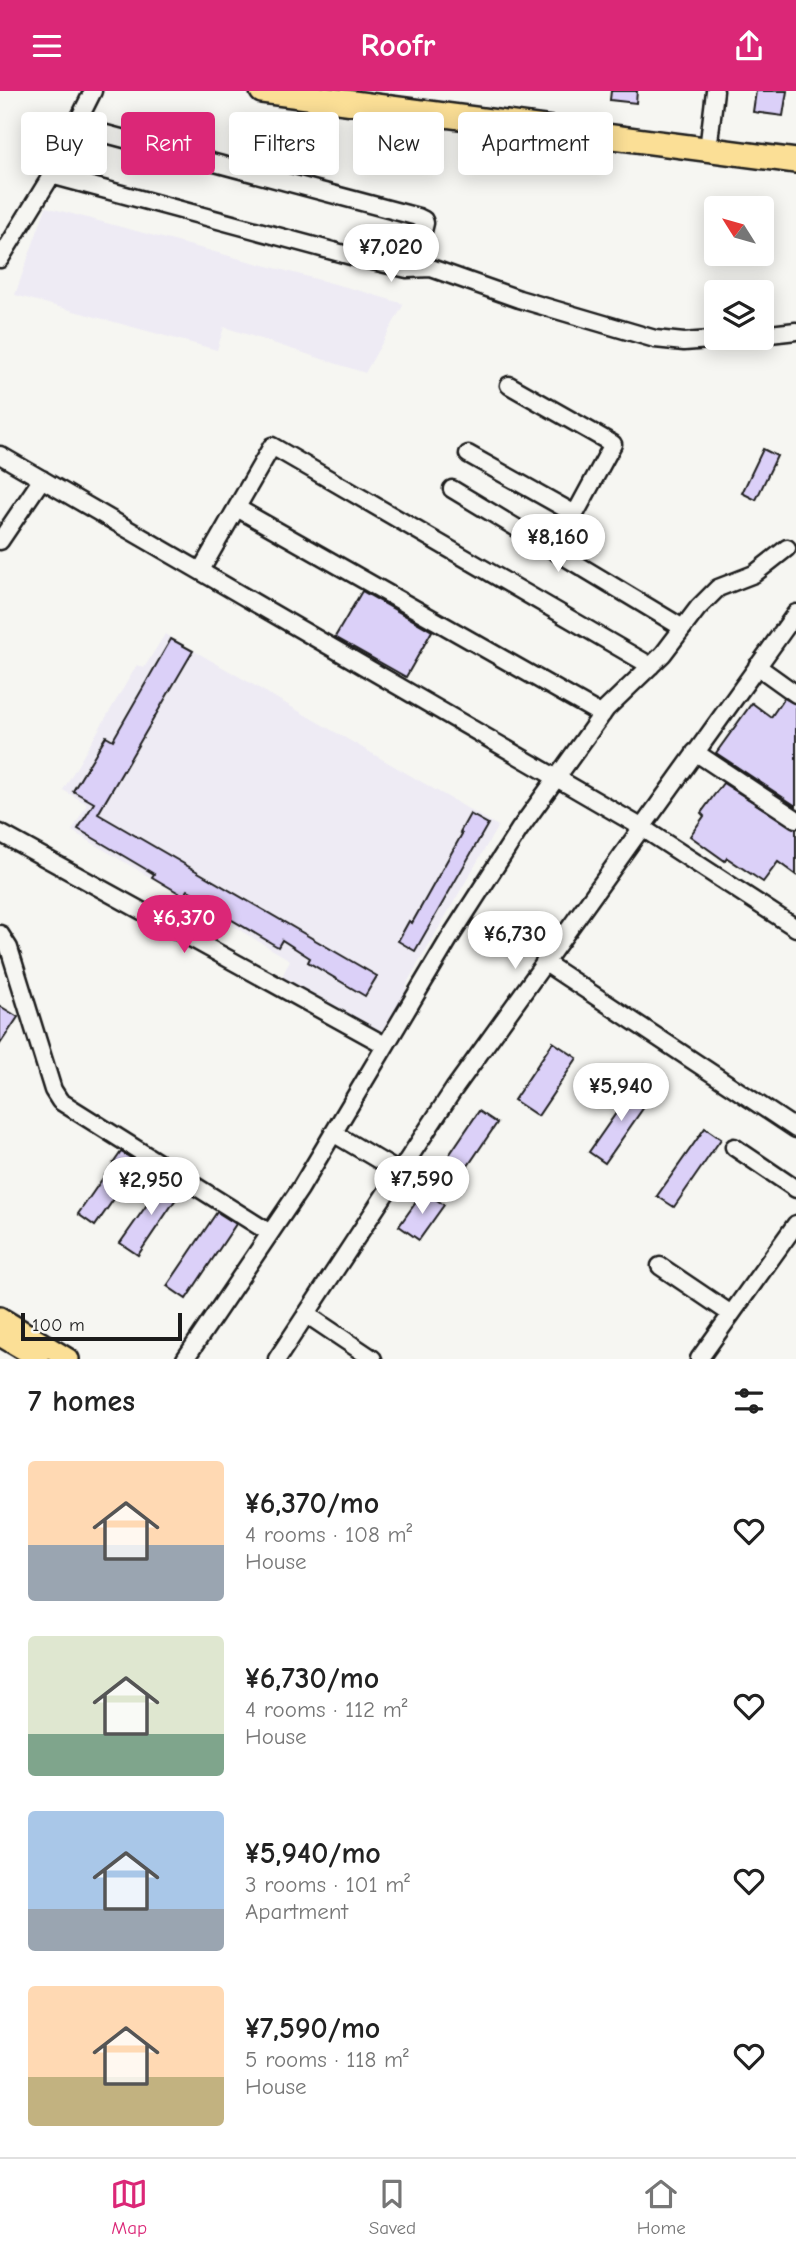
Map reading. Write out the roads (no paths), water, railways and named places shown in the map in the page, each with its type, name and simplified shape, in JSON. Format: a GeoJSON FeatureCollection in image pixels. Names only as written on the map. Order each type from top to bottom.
{"type":"FeatureCollection","features":[{"type":"Feature","properties":{"kind":"highway"},"geometry":{"type":"LineString","coordinates":[[262,91],[796,162]]}},
{"type":"Feature","properties":{"kind":"main road"},"geometry":{"type":"LineString","coordinates":[[0,1317],[69,1359]]}},
{"type":"Feature","properties":{"kind":"main road"},"geometry":{"type":"LineString","coordinates":[[0,1336],[38,1359]]}},
{"type":"Feature","properties":{"kind":"street"},"geometry":{"type":"LineString","coordinates":[[82,112],[93,91]]}},
{"type":"Feature","properties":{"kind":"street"},"geometry":{"type":"LineString","coordinates":[[708,150],[715,91]]}},
{"type":"Feature","properties":{"kind":"street"},"geometry":{"type":"LineString","coordinates":[[107,134],[418,217],[425,223],[414,268]]}},
{"type":"Feature","properties":{"kind":"street"},"geometry":{"type":"LineString","coordinates":[[0,259],[51,175],[342,253],[414,268],[431,268],[519,299],[656,339],[684,342],[704,340]]}},
{"type":"Feature","properties":{"kind":"street"},"geometry":{"type":"LineString","coordinates":[[774,334],[796,331]]}},
{"type":"Feature","properties":{"kind":"street"},"geometry":{"type":"LineString","coordinates":[[509,385],[613,444],[555,551]]}},
{"type":"Feature","properties":{"kind":"street"},"geometry":{"type":"LineString","coordinates":[[201,570],[272,446],[651,666]]}},
{"type":"Feature","properties":{"kind":"street"},"geometry":{"type":"LineString","coordinates":[[0,454],[641,827],[796,928]]}},
{"type":"Feature","properties":{"kind":"street"},"geometry":{"type":"LineString","coordinates":[[468,454],[575,514]]}},
{"type":"Feature","properties":{"kind":"street"},"geometry":{"type":"LineString","coordinates":[[0,541],[42,479]]}},
{"type":"Feature","properties":{"kind":"street"},"geometry":{"type":"LineString","coordinates":[[452,489],[683,628]]}},
{"type":"Feature","properties":{"kind":"street"},"geometry":{"type":"LineString","coordinates":[[237,508],[602,715]]}},
{"type":"Feature","properties":{"kind":"street"},"geometry":{"type":"LineString","coordinates":[[185,1359],[270,1233],[449,939],[519,830],[602,715],[651,666],[718,588],[754,574],[787,548]]}},
{"type":"Feature","properties":{"kind":"street"},"geometry":{"type":"LineString","coordinates":[[278,1359],[398,1172],[695,751],[757,666],[791,631],[796,613]]}},
{"type":"Feature","properties":{"kind":"street"},"geometry":{"type":"LineString","coordinates":[[757,666],[796,694]]}},
{"type":"Feature","properties":{"kind":"street"},"geometry":{"type":"LineString","coordinates":[[695,751],[796,819]]}},
{"type":"Feature","properties":{"kind":"street"},"geometry":{"type":"LineString","coordinates":[[0,833],[385,1045]]}},
{"type":"Feature","properties":{"kind":"street"},"geometry":{"type":"LineString","coordinates":[[0,934],[9,948],[53,1090],[60,1101],[270,1233]]}},
{"type":"Feature","properties":{"kind":"street"},"geometry":{"type":"LineString","coordinates":[[544,962],[796,1129]]}},
{"type":"Feature","properties":{"kind":"street"},"geometry":{"type":"LineString","coordinates":[[333,1133],[398,1172]]}},
{"type":"Feature","properties":{"kind":"street"},"geometry":{"type":"LineString","coordinates":[[734,1147],[796,1189]]}},
{"type":"Feature","properties":{"kind":"street"},"geometry":{"type":"LineString","coordinates":[[706,1356],[731,1314],[796,1224]]}},
{"type":"Feature","properties":{"kind":"street"},"geometry":{"type":"LineString","coordinates":[[660,1266],[731,1314]]}},
{"type":"Feature","properties":{"kind":"street"},"geometry":{"type":"LineString","coordinates":[[306,1314],[373,1359]]}}]}
